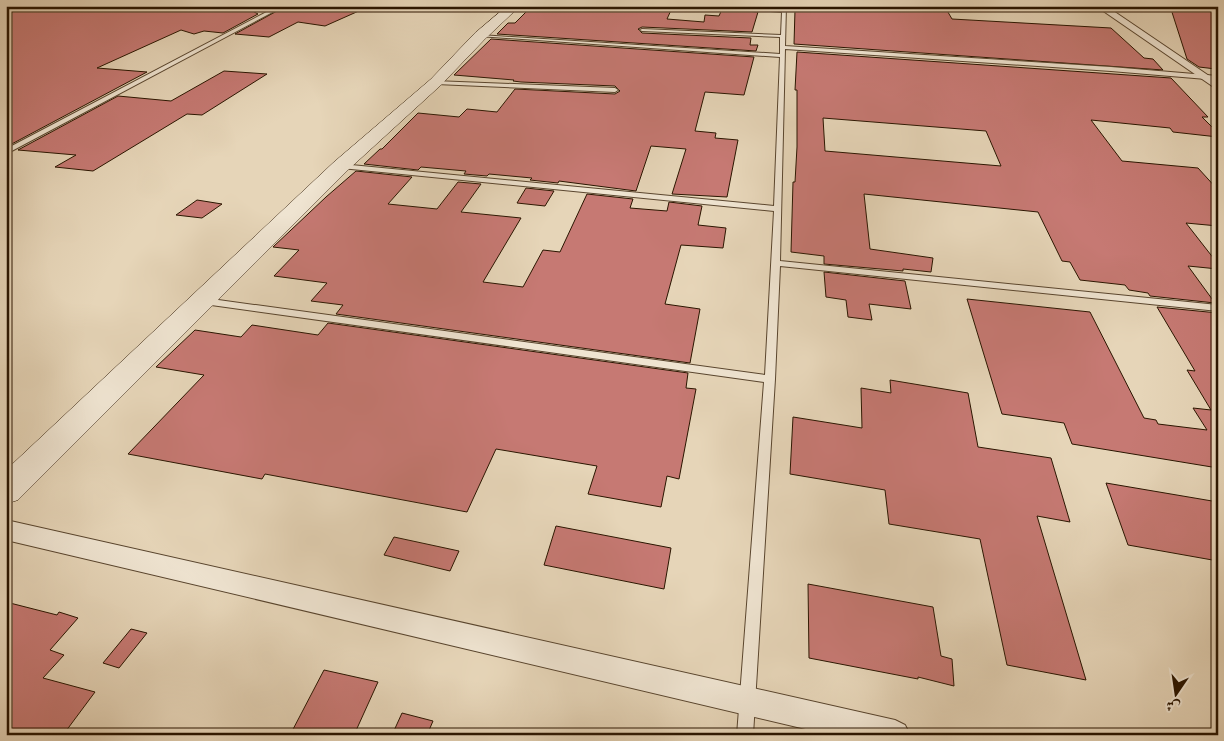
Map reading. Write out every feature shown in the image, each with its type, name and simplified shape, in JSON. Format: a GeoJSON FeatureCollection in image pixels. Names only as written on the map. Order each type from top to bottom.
{"type":"FeatureCollection","features":[{"type":"Feature","properties":{"kind":"street"},"geometry":{"type":"LineString","coordinates":[[6,491],[341,166],[436,82],[480,36],[514,6]]}},
{"type":"Feature","properties":{"kind":"street"},"geometry":{"type":"LineString","coordinates":[[1100,6],[1218,87]]}},
{"type":"Feature","properties":{"kind":"street"},"geometry":{"type":"LineString","coordinates":[[6,530],[895,735]]}},
{"type":"Feature","properties":{"kind":"lane"},"geometry":{"type":"LineString","coordinates":[[6,152],[282,6]]}},
{"type":"Feature","properties":{"kind":"lane"},"geometry":{"type":"LineString","coordinates":[[715,6],[784,8],[776,263],[770,379],[745,735]]}},
{"type":"Feature","properties":{"kind":"lane"},"geometry":{"type":"LineString","coordinates":[[642,30],[783,46]]}},
{"type":"Feature","properties":{"kind":"lane"},"geometry":{"type":"LineString","coordinates":[[480,36],[783,46],[1218,78]]}},
{"type":"Feature","properties":{"kind":"lane"},"geometry":{"type":"LineString","coordinates":[[436,82],[615,90]]}},
{"type":"Feature","properties":{"kind":"lane"},"geometry":{"type":"LineString","coordinates":[[341,166],[778,209]]}},
{"type":"Feature","properties":{"kind":"lane"},"geometry":{"type":"LineString","coordinates":[[776,263],[1218,308]]}},
{"type":"Feature","properties":{"kind":"lane"},"geometry":{"type":"LineString","coordinates":[[203,301],[770,379]]}},
{"type":"Feature","properties":{"kind":"building"},"geometry":{"type":"Polygon","coordinates":[[[6,6],[227,6],[232,9],[247,8],[258,14],[223,33],[204,31],[194,34],[181,30],[97,68],[147,72],[6,147],[6,6]]]}},
{"type":"Feature","properties":{"kind":"building"},"geometry":{"type":"Polygon","coordinates":[[[286,6],[345,6],[341,9],[361,10],[325,26],[298,22],[269,37],[235,34],[286,6]]]}},
{"type":"Feature","properties":{"kind":"building"},"geometry":{"type":"Polygon","coordinates":[[[532,6],[672,8],[667,19],[704,22],[705,15],[719,16],[722,9],[758,12],[752,32],[642,27],[638,29],[642,33],[751,38],[750,45],[758,45],[756,51],[497,34],[508,23],[515,23],[532,6]]]}},
{"type":"Feature","properties":{"kind":"building"},"geometry":{"type":"Polygon","coordinates":[[[811,6],[945,7],[952,19],[1111,28],[1144,58],[1153,59],[1163,70],[794,44],[795,10],[811,11],[811,6]]]}},
{"type":"Feature","properties":{"kind":"building"},"geometry":{"type":"Polygon","coordinates":[[[1170,6],[1216,6],[1218,24],[1215,23],[1215,48],[1218,59],[1214,59],[1216,69],[1199,67],[1187,59],[1170,6]]]}},
{"type":"Feature","properties":{"kind":"building"},"geometry":{"type":"Polygon","coordinates":[[[491,39],[754,57],[744,95],[705,92],[695,131],[716,133],[715,138],[738,140],[727,197],[672,194],[686,149],[651,146],[636,191],[559,181],[558,183],[530,180],[532,178],[464,174],[466,171],[421,167],[418,170],[364,164],[418,113],[459,117],[467,109],[497,112],[515,89],[615,94],[620,91],[615,86],[521,82],[454,75],[491,39]]]}},
{"type":"Feature","properties":{"kind":"building"},"geometry":{"type":"Polygon","coordinates":[[[797,52],[1171,78],[1208,117],[1202,117],[1218,133],[1218,137],[1173,132],[1170,128],[1091,120],[1122,161],[1198,168],[1218,190],[1218,226],[1186,223],[1218,264],[1218,269],[1188,266],[1215,303],[1150,296],[1148,293],[1129,290],[1125,285],[1080,280],[1070,262],[1062,261],[1038,212],[864,194],[870,249],[933,258],[931,272],[824,264],[824,256],[791,252],[793,182],[795,182],[797,147],[797,90],[795,90],[797,52]],[[823,118],[825,151],[1001,166],[986,131],[823,118]]]}},
{"type":"Feature","properties":{"kind":"building"},"geometry":{"type":"Polygon","coordinates":[[[224,71],[267,74],[202,115],[187,114],[93,171],[55,167],[76,155],[18,150],[118,96],[171,101],[224,71]]]}},
{"type":"Feature","properties":{"kind":"building"},"geometry":{"type":"Polygon","coordinates":[[[356,171],[412,177],[388,204],[437,209],[458,182],[481,184],[461,212],[521,218],[483,282],[523,287],[543,250],[560,252],[587,194],[633,199],[630,208],[667,211],[669,202],[702,206],[698,225],[726,228],[723,248],[681,245],[665,304],[700,309],[690,363],[336,314],[343,305],[311,301],[327,283],[274,276],[299,250],[273,247],[356,171]]]}},
{"type":"Feature","properties":{"kind":"building"},"geometry":{"type":"Polygon","coordinates":[[[526,188],[554,191],[545,206],[517,203],[526,188]]]}},
{"type":"Feature","properties":{"kind":"building"},"geometry":{"type":"Polygon","coordinates":[[[197,200],[222,204],[202,218],[176,215],[197,200]]]}},
{"type":"Feature","properties":{"kind":"building"},"geometry":{"type":"Polygon","coordinates":[[[824,272],[905,281],[911,309],[869,304],[872,320],[848,317],[846,300],[826,297],[824,272]]]}},
{"type":"Feature","properties":{"kind":"building"},"geometry":{"type":"Polygon","coordinates":[[[967,299],[1090,312],[1144,418],[1156,420],[1158,424],[1207,430],[1193,408],[1211,410],[1187,370],[1195,371],[1157,307],[1218,313],[1218,468],[1072,444],[1064,423],[1002,414],[967,299]]]}},
{"type":"Feature","properties":{"kind":"building"},"geometry":{"type":"Polygon","coordinates":[[[328,323],[688,373],[686,388],[696,389],[679,479],[667,476],[661,507],[588,494],[597,466],[496,449],[467,512],[265,474],[262,479],[128,454],[204,375],[156,367],[195,330],[241,337],[252,325],[318,335],[328,323]]]}},
{"type":"Feature","properties":{"kind":"building"},"geometry":{"type":"Polygon","coordinates":[[[890,380],[968,393],[978,447],[1051,458],[1070,522],[1037,516],[1086,680],[1007,665],[980,539],[889,524],[885,490],[790,474],[793,417],[862,428],[861,388],[891,393],[890,380]]]}},
{"type":"Feature","properties":{"kind":"building"},"geometry":{"type":"Polygon","coordinates":[[[1106,483],[1218,502],[1218,561],[1128,545],[1106,483]]]}},
{"type":"Feature","properties":{"kind":"building"},"geometry":{"type":"Polygon","coordinates":[[[556,526],[671,548],[664,589],[544,565],[556,526]]]}},
{"type":"Feature","properties":{"kind":"building"},"geometry":{"type":"Polygon","coordinates":[[[394,537],[459,551],[450,571],[384,555],[394,537]]]}},
{"type":"Feature","properties":{"kind":"building"},"geometry":{"type":"Polygon","coordinates":[[[808,584],[933,607],[941,656],[952,659],[954,686],[918,677],[918,679],[809,658],[808,584]]]}},
{"type":"Feature","properties":{"kind":"building"},"geometry":{"type":"Polygon","coordinates":[[[6,602],[57,615],[59,612],[78,618],[50,650],[64,655],[43,678],[95,692],[63,735],[6,735],[6,602]]]}},
{"type":"Feature","properties":{"kind":"building"},"geometry":{"type":"Polygon","coordinates":[[[131,629],[147,633],[119,668],[103,663],[131,629]]]}},
{"type":"Feature","properties":{"kind":"building"},"geometry":{"type":"Polygon","coordinates":[[[324,670],[378,682],[354,735],[290,735],[324,670]]]}},
{"type":"Feature","properties":{"kind":"building"},"geometry":{"type":"Polygon","coordinates":[[[402,713],[433,721],[427,735],[392,735],[402,713]]]}}]}
